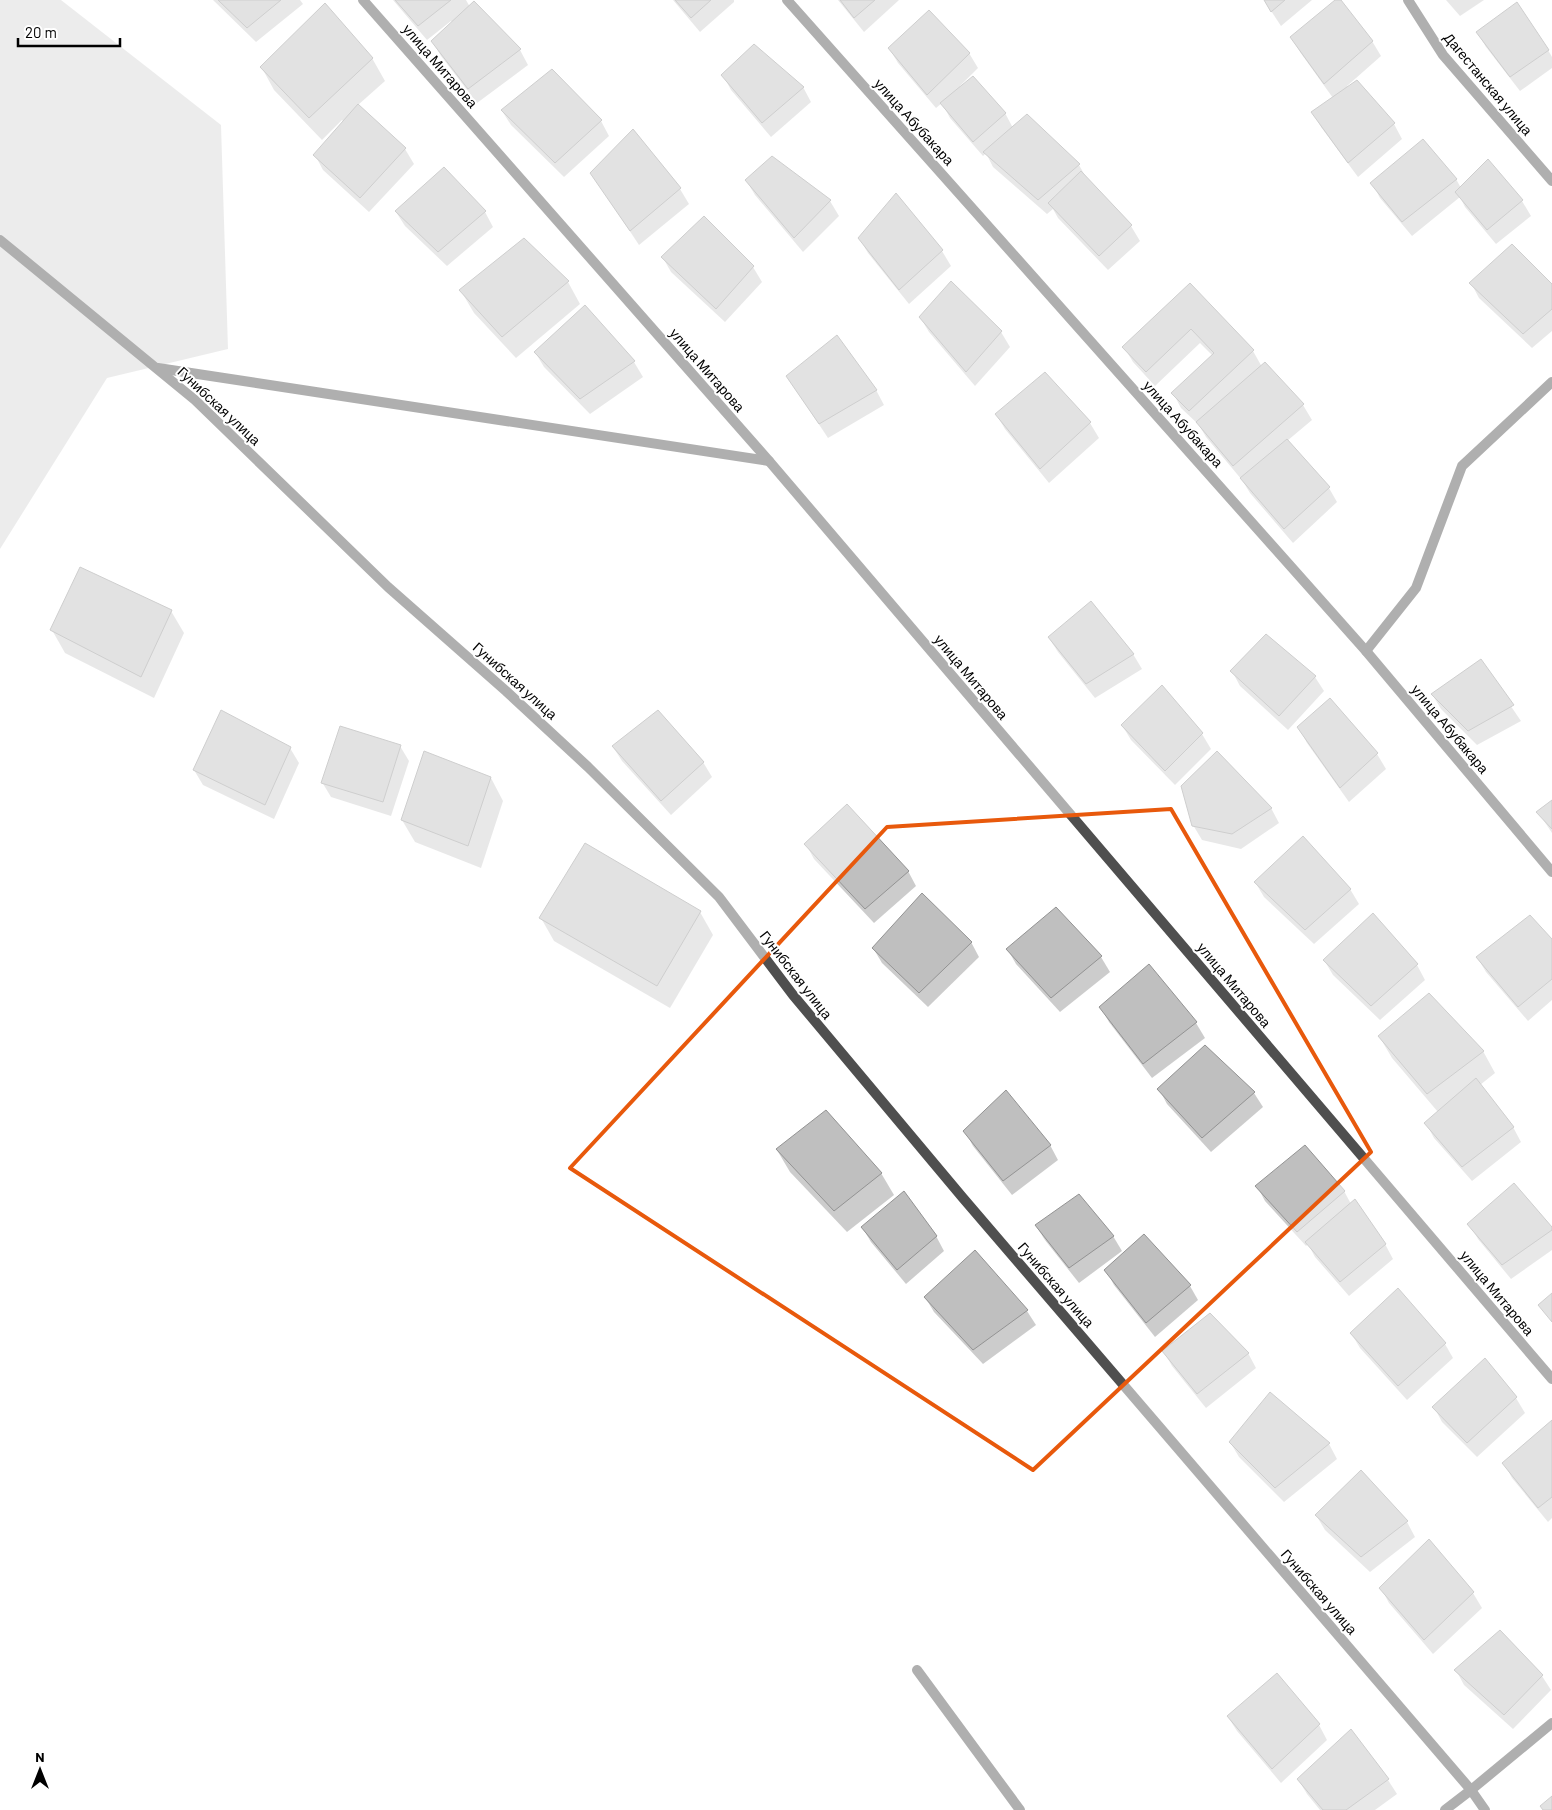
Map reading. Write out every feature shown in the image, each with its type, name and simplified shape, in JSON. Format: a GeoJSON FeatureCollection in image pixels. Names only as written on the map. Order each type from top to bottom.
{"type":"FeatureCollection","features":[{"type":"Feature","properties":{"kind":"street","name":"улица Митарова"},"geometry":{"type":"LineString","coordinates":[[363,0],[769,461],[1552,1379]]}},
{"type":"Feature","properties":{"kind":"street","name":"улица Абубакара"},"geometry":{"type":"LineString","coordinates":[[788,0],[1366,651],[1552,872]]}},
{"type":"Feature","properties":{"kind":"street","name":"Дагестанская улица"},"geometry":{"type":"LineString","coordinates":[[1408,0],[1443,55],[1551,179]]}},
{"type":"Feature","properties":{"kind":"street","name":"Гунибская улица"},"geometry":{"type":"LineString","coordinates":[[0,240],[195,400],[388,587],[506,691],[588,767],[719,897],[793,995],[963,1198],[1471,1790],[1485,1810]]}},
{"type":"Feature","properties":{"kind":"street"},"geometry":{"type":"LineString","coordinates":[[157,368],[769,461]]}},
{"type":"Feature","properties":{"kind":"street"},"geometry":{"type":"LineString","coordinates":[[1366,651],[1416,588],[1462,466],[1552,382]]}},
{"type":"Feature","properties":{"kind":"street"},"geometry":{"type":"LineString","coordinates":[[917,1670],[1020,1810]]}},
{"type":"Feature","properties":{"kind":"street"},"geometry":{"type":"LineString","coordinates":[[1445,1810],[1552,1723]]}},
{"type":"Feature","properties":{"kind":"highlighted area"},"geometry":{"type":"Polygon","coordinates":[[[1171,809],[1371,1152],[1033,1470],[570,1168],[887,827],[1171,809]]]}},
{"type":"Feature","properties":{"kind":"shaded area"},"geometry":{"type":"Polygon","coordinates":[[[0,0],[61,0],[221,125],[228,349],[107,378],[0,549],[0,0]]]}},
{"type":"Feature","properties":{"kind":"building"},"geometry":{"type":"Polygon","coordinates":[[[218,0],[281,0],[247,28],[218,0]]]}},
{"type":"Feature","properties":{"kind":"building"},"geometry":{"type":"Polygon","coordinates":[[[395,0],[451,0],[418,26],[395,0]]]}},
{"type":"Feature","properties":{"kind":"building"},"geometry":{"type":"Polygon","coordinates":[[[675,0],[711,0],[691,18],[675,0]]]}},
{"type":"Feature","properties":{"kind":"building"},"geometry":{"type":"Polygon","coordinates":[[[840,0],[875,0],[854,18],[840,0]]]}},
{"type":"Feature","properties":{"kind":"building"},"geometry":{"type":"Polygon","coordinates":[[[1264,0],[1285,0],[1271,12],[1264,0]]]}},
{"type":"Feature","properties":{"kind":"building"},"geometry":{"type":"Polygon","coordinates":[[[1335,0],[1341,0],[1373,41],[1324,84],[1290,37],[1335,0]]]}},
{"type":"Feature","properties":{"kind":"building"},"geometry":{"type":"Polygon","coordinates":[[[474,1],[521,49],[468,89],[431,41],[474,1]]]}},
{"type":"Feature","properties":{"kind":"building"},"geometry":{"type":"Polygon","coordinates":[[[1517,2],[1549,50],[1510,77],[1476,32],[1517,2]]]}},
{"type":"Feature","properties":{"kind":"building"},"geometry":{"type":"Polygon","coordinates":[[[325,3],[373,58],[309,118],[260,67],[325,3]]]}},
{"type":"Feature","properties":{"kind":"building"},"geometry":{"type":"Polygon","coordinates":[[[929,10],[970,53],[927,95],[888,48],[929,10]]]}},
{"type":"Feature","properties":{"kind":"building"},"geometry":{"type":"Polygon","coordinates":[[[754,44],[804,87],[762,123],[721,75],[754,44]]]}},
{"type":"Feature","properties":{"kind":"building"},"geometry":{"type":"Polygon","coordinates":[[[552,69],[602,120],[555,163],[501,110],[552,69]]]}},
{"type":"Feature","properties":{"kind":"building"},"geometry":{"type":"Polygon","coordinates":[[[973,76],[1006,113],[973,142],[940,103],[973,76]]]}},
{"type":"Feature","properties":{"kind":"building"},"geometry":{"type":"Polygon","coordinates":[[[1357,80],[1395,123],[1348,163],[1311,112],[1357,80]]]}},
{"type":"Feature","properties":{"kind":"building"},"geometry":{"type":"Polygon","coordinates":[[[358,104],[406,148],[360,198],[313,155],[358,104]]]}},
{"type":"Feature","properties":{"kind":"building"},"geometry":{"type":"Polygon","coordinates":[[[1027,114],[1080,164],[1038,200],[983,152],[1027,114]]]}},
{"type":"Feature","properties":{"kind":"building"},"geometry":{"type":"Polygon","coordinates":[[[633,129],[681,188],[630,231],[590,173],[633,129]]]}},
{"type":"Feature","properties":{"kind":"building"},"geometry":{"type":"Polygon","coordinates":[[[1423,139],[1457,179],[1402,222],[1370,183],[1423,139]]]}},
{"type":"Feature","properties":{"kind":"building"},"geometry":{"type":"Polygon","coordinates":[[[772,156],[831,200],[794,238],[745,180],[772,156]]]}},
{"type":"Feature","properties":{"kind":"building"},"geometry":{"type":"Polygon","coordinates":[[[1488,159],[1523,200],[1487,230],[1455,192],[1488,159]]]}},
{"type":"Feature","properties":{"kind":"building"},"geometry":{"type":"Polygon","coordinates":[[[444,167],[486,211],[438,252],[395,211],[444,167]]]}},
{"type":"Feature","properties":{"kind":"building"},"geometry":{"type":"Polygon","coordinates":[[[1081,171],[1132,225],[1099,256],[1048,203],[1081,171]]]}},
{"type":"Feature","properties":{"kind":"building"},"geometry":{"type":"Polygon","coordinates":[[[896,193],[943,250],[899,290],[858,238],[896,193]]]}},
{"type":"Feature","properties":{"kind":"building"},"geometry":{"type":"Polygon","coordinates":[[[704,216],[754,266],[716,309],[661,257],[704,216]]]}},
{"type":"Feature","properties":{"kind":"building"},"geometry":{"type":"Polygon","coordinates":[[[524,238],[569,281],[502,337],[459,290],[524,238]]]}},
{"type":"Feature","properties":{"kind":"building"},"geometry":{"type":"Polygon","coordinates":[[[1512,244],[1552,284],[1552,309],[1523,334],[1469,283],[1512,244]]]}},
{"type":"Feature","properties":{"kind":"building"},"geometry":{"type":"Polygon","coordinates":[[[951,281],[1002,331],[966,372],[919,317],[951,281]]]}},
{"type":"Feature","properties":{"kind":"building"},"geometry":{"type":"Polygon","coordinates":[[[1190,283],[1254,350],[1189,411],[1171,393],[1214,353],[1191,329],[1146,372],[1122,347],[1190,283]]]}},
{"type":"Feature","properties":{"kind":"building"},"geometry":{"type":"Polygon","coordinates":[[[585,305],[635,361],[580,399],[534,352],[585,305]]]}},
{"type":"Feature","properties":{"kind":"building"},"geometry":{"type":"Polygon","coordinates":[[[837,335],[877,390],[819,424],[786,376],[837,335]]]}},
{"type":"Feature","properties":{"kind":"building"},"geometry":{"type":"Polygon","coordinates":[[[1265,362],[1304,404],[1233,466],[1196,422],[1265,362]]]}},
{"type":"Feature","properties":{"kind":"building"},"geometry":{"type":"Polygon","coordinates":[[[1045,372],[1091,422],[1040,469],[995,414],[1045,372]]]}},
{"type":"Feature","properties":{"kind":"building"},"geometry":{"type":"Polygon","coordinates":[[[1287,439],[1330,487],[1284,529],[1240,478],[1287,439]]]}},
{"type":"Feature","properties":{"kind":"building"},"geometry":{"type":"Polygon","coordinates":[[[80,567],[172,610],[141,677],[50,630],[80,567]]]}},
{"type":"Feature","properties":{"kind":"building"},"geometry":{"type":"Polygon","coordinates":[[[1091,601],[1134,654],[1086,684],[1048,637],[1091,601]]]}},
{"type":"Feature","properties":{"kind":"building"},"geometry":{"type":"Polygon","coordinates":[[[1266,634],[1316,676],[1279,716],[1230,671],[1266,634]]]}},
{"type":"Feature","properties":{"kind":"building"},"geometry":{"type":"Polygon","coordinates":[[[1481,659],[1514,705],[1468,731],[1431,694],[1481,659]]]}},
{"type":"Feature","properties":{"kind":"building"},"geometry":{"type":"Polygon","coordinates":[[[1162,685],[1203,733],[1165,771],[1121,725],[1162,685]]]}},
{"type":"Feature","properties":{"kind":"building"},"geometry":{"type":"Polygon","coordinates":[[[1330,698],[1378,753],[1340,788],[1297,727],[1330,698]]]}},
{"type":"Feature","properties":{"kind":"building"},"geometry":{"type":"Polygon","coordinates":[[[221,710],[291,747],[265,805],[193,770],[221,710]]]}},
{"type":"Feature","properties":{"kind":"building"},"geometry":{"type":"Polygon","coordinates":[[[658,710],[704,762],[661,801],[612,746],[658,710]]]}},
{"type":"Feature","properties":{"kind":"building"},"geometry":{"type":"Polygon","coordinates":[[[340,726],[401,745],[383,802],[321,783],[340,726]]]}},
{"type":"Feature","properties":{"kind":"building"},"geometry":{"type":"Polygon","coordinates":[[[424,751],[491,777],[468,846],[401,820],[424,751]]]}},
{"type":"Feature","properties":{"kind":"building"},"geometry":{"type":"Polygon","coordinates":[[[1217,751],[1272,808],[1232,834],[1192,826],[1181,786],[1217,751]]]}},
{"type":"Feature","properties":{"kind":"building"},"geometry":{"type":"Polygon","coordinates":[[[1552,800],[1552,829],[1536,812],[1552,800]]]}},
{"type":"Feature","properties":{"kind":"building"},"geometry":{"type":"Polygon","coordinates":[[[847,804],[909,871],[865,909],[804,844],[847,804]]]}},
{"type":"Feature","properties":{"kind":"building"},"geometry":{"type":"Polygon","coordinates":[[[1303,836],[1351,889],[1305,930],[1254,882],[1303,836]]]}},
{"type":"Feature","properties":{"kind":"building"},"geometry":{"type":"Polygon","coordinates":[[[585,843],[701,911],[657,986],[539,918],[585,843]]]}},
{"type":"Feature","properties":{"kind":"building"},"geometry":{"type":"Polygon","coordinates":[[[922,893],[972,942],[919,993],[872,948],[922,893]]]}},
{"type":"Feature","properties":{"kind":"building"},"geometry":{"type":"Polygon","coordinates":[[[1056,907],[1102,956],[1051,998],[1006,949],[1056,907]]]}},
{"type":"Feature","properties":{"kind":"building"},"geometry":{"type":"Polygon","coordinates":[[[1373,913],[1418,964],[1371,1006],[1323,960],[1373,913]]]}},
{"type":"Feature","properties":{"kind":"building"},"geometry":{"type":"Polygon","coordinates":[[[1530,915],[1552,939],[1552,979],[1518,1007],[1476,957],[1530,915]]]}},
{"type":"Feature","properties":{"kind":"building"},"geometry":{"type":"Polygon","coordinates":[[[1149,964],[1197,1022],[1143,1064],[1099,1007],[1149,964]]]}},
{"type":"Feature","properties":{"kind":"building"},"geometry":{"type":"Polygon","coordinates":[[[1429,993],[1484,1051],[1427,1094],[1378,1036],[1429,993]]]}},
{"type":"Feature","properties":{"kind":"building"},"geometry":{"type":"Polygon","coordinates":[[[1205,1045],[1255,1092],[1202,1138],[1157,1089],[1205,1045]]]}},
{"type":"Feature","properties":{"kind":"building"},"geometry":{"type":"Polygon","coordinates":[[[1476,1078],[1514,1127],[1462,1167],[1424,1123],[1476,1078]]]}},
{"type":"Feature","properties":{"kind":"building"},"geometry":{"type":"Polygon","coordinates":[[[1006,1090],[1051,1145],[1003,1181],[963,1131],[1006,1090]]]}},
{"type":"Feature","properties":{"kind":"building"},"geometry":{"type":"Polygon","coordinates":[[[826,1110],[882,1173],[834,1211],[776,1149],[826,1110]]]}},
{"type":"Feature","properties":{"kind":"building"},"geometry":{"type":"Polygon","coordinates":[[[1305,1145],[1345,1191],[1297,1232],[1255,1186],[1305,1145]]]}},
{"type":"Feature","properties":{"kind":"building"},"geometry":{"type":"Polygon","coordinates":[[[1514,1183],[1552,1227],[1552,1230],[1502,1265],[1467,1224],[1514,1183]]]}},
{"type":"Feature","properties":{"kind":"building"},"geometry":{"type":"Polygon","coordinates":[[[904,1191],[937,1236],[897,1270],[861,1227],[904,1191]]]}},
{"type":"Feature","properties":{"kind":"building"},"geometry":{"type":"Polygon","coordinates":[[[1079,1194],[1114,1236],[1069,1268],[1035,1225],[1079,1194]]]}},
{"type":"Feature","properties":{"kind":"building"},"geometry":{"type":"Polygon","coordinates":[[[1355,1199],[1386,1244],[1340,1282],[1305,1242],[1355,1199]]]}},
{"type":"Feature","properties":{"kind":"building"},"geometry":{"type":"Polygon","coordinates":[[[1144,1234],[1191,1285],[1146,1323],[1104,1270],[1144,1234]]]}},
{"type":"Feature","properties":{"kind":"building"},"geometry":{"type":"Polygon","coordinates":[[[975,1250],[1028,1310],[973,1350],[924,1297],[975,1250]]]}},
{"type":"Feature","properties":{"kind":"building"},"geometry":{"type":"Polygon","coordinates":[[[1398,1288],[1446,1343],[1398,1386],[1350,1333],[1398,1288]]]}},
{"type":"Feature","properties":{"kind":"building"},"geometry":{"type":"Polygon","coordinates":[[[1552,1293],[1552,1322],[1538,1305],[1552,1293]]]}},
{"type":"Feature","properties":{"kind":"building"},"geometry":{"type":"Polygon","coordinates":[[[1210,1313],[1249,1353],[1197,1394],[1162,1351],[1210,1313]]]}},
{"type":"Feature","properties":{"kind":"building"},"geometry":{"type":"Polygon","coordinates":[[[1485,1358],[1517,1397],[1467,1443],[1432,1407],[1485,1358]]]}},
{"type":"Feature","properties":{"kind":"building"},"geometry":{"type":"Polygon","coordinates":[[[1270,1392],[1330,1443],[1275,1488],[1229,1442],[1270,1392]]]}},
{"type":"Feature","properties":{"kind":"building"},"geometry":{"type":"Polygon","coordinates":[[[1552,1420],[1552,1497],[1538,1508],[1502,1463],[1552,1420]]]}},
{"type":"Feature","properties":{"kind":"building"},"geometry":{"type":"Polygon","coordinates":[[[1361,1470],[1408,1521],[1361,1557],[1315,1515],[1361,1470]]]}},
{"type":"Feature","properties":{"kind":"building"},"geometry":{"type":"Polygon","coordinates":[[[1429,1539],[1474,1592],[1424,1640],[1379,1588],[1429,1539]]]}},
{"type":"Feature","properties":{"kind":"building"},"geometry":{"type":"Polygon","coordinates":[[[1500,1630],[1543,1675],[1504,1715],[1454,1670],[1500,1630]]]}},
{"type":"Feature","properties":{"kind":"building"},"geometry":{"type":"Polygon","coordinates":[[[1277,1673],[1320,1724],[1272,1769],[1227,1716],[1277,1673]]]}},
{"type":"Feature","properties":{"kind":"building"},"geometry":{"type":"Polygon","coordinates":[[[1351,1729],[1389,1779],[1346,1810],[1323,1810],[1297,1779],[1351,1729]]]}},
{"type":"Feature","properties":{"kind":"building"},"geometry":{"type":"Polygon","coordinates":[[[1552,1796],[1552,1810],[1543,1810],[1540,1806],[1552,1796]]]}}]}
